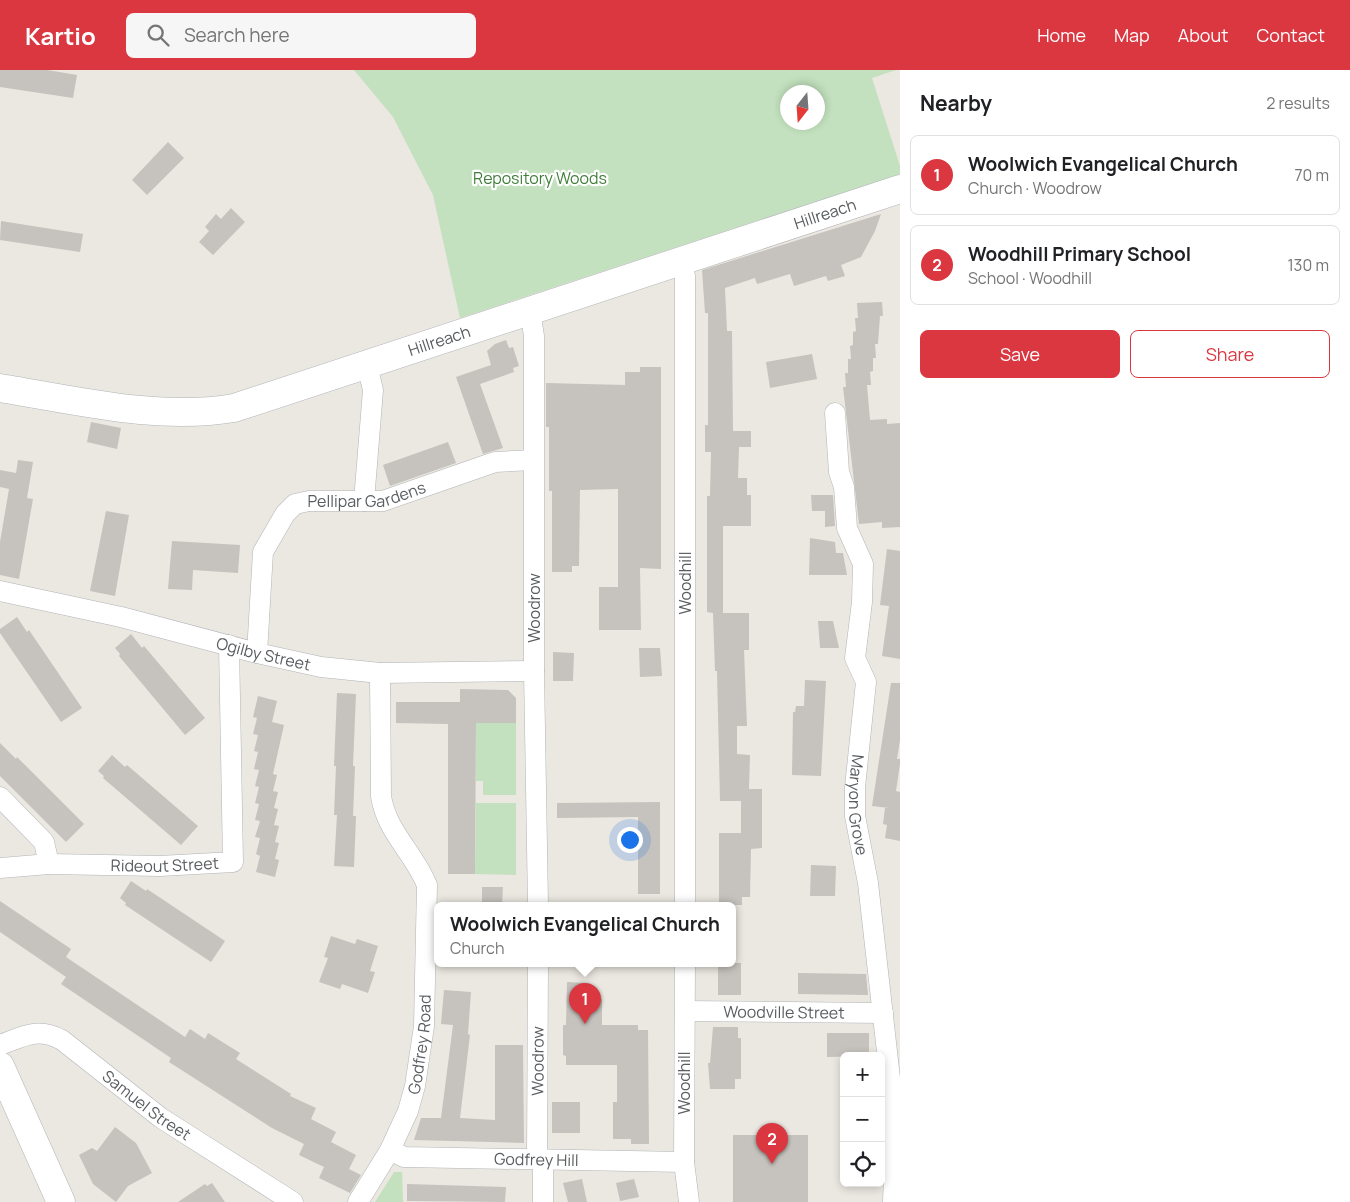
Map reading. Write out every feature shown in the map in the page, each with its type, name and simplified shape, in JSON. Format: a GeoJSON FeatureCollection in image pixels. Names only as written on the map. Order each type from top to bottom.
{"type":"FeatureCollection","features":[{"type":"Feature","properties":{"kind":"main road","name":"Hillreach"},"geometry":{"type":"LineString","coordinates":[[0,388],[157,411],[200,413],[234,408],[900,190]]}},
{"type":"Feature","properties":{"kind":"main road"},"geometry":{"type":"LineString","coordinates":[[0,1066],[61,1202]]}},
{"type":"Feature","properties":{"kind":"street","name":"Woodhill"},"geometry":{"type":"LineString","coordinates":[[681,261],[685,276],[686,902]]}},
{"type":"Feature","properties":{"kind":"street","name":"Woodrow"},"geometry":{"type":"LineString","coordinates":[[530,311],[534,336],[534,671],[538,902]]}},
{"type":"Feature","properties":{"kind":"street"},"geometry":{"type":"LineString","coordinates":[[364,500],[373,390],[367,365]]}},
{"type":"Feature","properties":{"kind":"street","name":"Maryon Grove"},"geometry":{"type":"LineString","coordinates":[[835,413],[839,472],[844,487],[847,528],[863,564],[862,602],[854,658],[866,682],[855,787],[855,816],[868,883],[893,1105],[895,1147],[893,1202]]}},
{"type":"Feature","properties":{"kind":"street","name":"Pellipar Gardens"},"geometry":{"type":"LineString","coordinates":[[257,653],[263,552],[284,514],[295,504],[309,501],[383,501],[495,462],[533,460]]}},
{"type":"Feature","properties":{"kind":"street","name":"Ogilby Street"},"geometry":{"type":"LineString","coordinates":[[0,590],[121,617],[257,653],[321,667],[380,673],[534,671]]}},
{"type":"Feature","properties":{"kind":"street","name":"Rideout Street"},"geometry":{"type":"LineString","coordinates":[[0,868],[49,864],[160,866],[233,862],[229,645]]}},
{"type":"Feature","properties":{"kind":"street","name":"Godfrey Road"},"geometry":{"type":"LineString","coordinates":[[358,1202],[390,1150],[408,1111],[420,1062],[428,896],[422,873],[389,824],[383,811],[381,796],[380,673]]}},
{"type":"Feature","properties":{"kind":"street"},"geometry":{"type":"LineString","coordinates":[[0,798],[44,842],[49,864]]}},
{"type":"Feature","properties":{"kind":"street","name":"Woodrow"},"geometry":{"type":"LineString","coordinates":[[538,967],[540,1159],[543,1202]]}},
{"type":"Feature","properties":{"kind":"street","name":"Woodhill"},"geometry":{"type":"LineString","coordinates":[[685,967],[684,1162],[689,1202]]}},
{"type":"Feature","properties":{"kind":"street","name":"Woodville Street"},"geometry":{"type":"LineString","coordinates":[[685,1011],[883,1013]]}},
{"type":"Feature","properties":{"kind":"street","name":"Samuel Street"},"geometry":{"type":"LineString","coordinates":[[0,1045],[41,1032],[62,1040],[161,1118],[292,1202]]}},
{"type":"Feature","properties":{"kind":"street","name":"Godfrey Hill"},"geometry":{"type":"LineString","coordinates":[[390,1150],[404,1157],[684,1162]]}},
{"type":"Feature","properties":{"kind":"green space","name":"Repository Woods"},"geometry":{"type":"Polygon","coordinates":[[[354,70],[896,70],[872,78],[900,166],[900,174],[460,318],[433,195],[393,117],[354,70]]]}},
{"type":"Feature","properties":{"kind":"green space"},"geometry":{"type":"Polygon","coordinates":[[[476,723],[516,723],[516,795],[483,795],[483,781],[476,781],[476,723]]]}},
{"type":"Feature","properties":{"kind":"green space"},"geometry":{"type":"Polygon","coordinates":[[[476,803],[516,803],[516,875],[475,874],[476,803]]]}},
{"type":"Feature","properties":{"kind":"green space"},"geometry":{"type":"Polygon","coordinates":[[[394,1172],[402,1172],[403,1202],[375,1202],[394,1172]]]}},
{"type":"Feature","properties":{"kind":"building"},"geometry":{"type":"Polygon","coordinates":[[[0,70],[47,70],[77,75],[73,98],[0,87],[0,70]]]}},
{"type":"Feature","properties":{"kind":"building"},"geometry":{"type":"Polygon","coordinates":[[[168,142],[184,158],[147,195],[132,180],[168,142]]]}},
{"type":"Feature","properties":{"kind":"building"},"geometry":{"type":"Polygon","coordinates":[[[231,208],[245,222],[213,255],[199,242],[209,231],[205,227],[216,214],[221,219],[231,208]]]}},
{"type":"Feature","properties":{"kind":"building"},"geometry":{"type":"Polygon","coordinates":[[[881,214],[875,231],[861,257],[841,265],[845,276],[828,281],[826,276],[794,286],[790,274],[757,284],[755,278],[725,288],[727,331],[732,331],[733,431],[751,431],[751,447],[739,447],[738,478],[747,478],[747,495],[751,495],[751,526],[723,526],[723,613],[749,613],[749,650],[744,650],[747,726],[737,726],[737,754],[750,755],[749,789],[762,789],[762,848],[751,849],[750,897],[742,897],[742,905],[736,905],[736,902],[719,902],[719,833],[741,833],[741,801],[720,801],[717,671],[715,671],[713,613],[707,612],[707,496],[710,496],[711,452],[705,452],[705,425],[708,425],[708,313],[705,313],[702,270],[881,214]]]}},
{"type":"Feature","properties":{"kind":"building"},"geometry":{"type":"Polygon","coordinates":[[[1,221],[83,234],[80,252],[0,240],[1,221]]]}},
{"type":"Feature","properties":{"kind":"building"},"geometry":{"type":"Polygon","coordinates":[[[882,302],[883,316],[880,316],[878,344],[875,344],[876,358],[873,358],[873,371],[870,372],[871,385],[867,385],[870,420],[887,419],[887,424],[900,423],[900,527],[882,528],[882,522],[859,524],[843,387],[846,387],[845,373],[848,373],[848,359],[851,359],[850,346],[853,345],[853,332],[856,331],[855,318],[858,318],[857,303],[882,302]]]}},
{"type":"Feature","properties":{"kind":"building"},"geometry":{"type":"Polygon","coordinates":[[[506,340],[509,348],[513,347],[519,366],[513,368],[514,372],[480,384],[503,448],[483,454],[456,377],[491,365],[487,351],[495,344],[506,340]]]}},
{"type":"Feature","properties":{"kind":"building"},"geometry":{"type":"Polygon","coordinates":[[[812,354],[817,379],[770,388],[766,362],[812,354]]]}},
{"type":"Feature","properties":{"kind":"building"},"geometry":{"type":"Polygon","coordinates":[[[640,367],[661,367],[661,569],[640,568],[641,630],[599,630],[599,587],[618,587],[618,489],[580,490],[579,566],[572,566],[572,572],[552,572],[552,491],[549,491],[549,427],[546,427],[546,383],[625,385],[625,372],[640,372],[640,367]]]}},
{"type":"Feature","properties":{"kind":"building"},"geometry":{"type":"Polygon","coordinates":[[[91,422],[121,428],[117,449],[87,442],[91,422]]]}},
{"type":"Feature","properties":{"kind":"building"},"geometry":{"type":"Polygon","coordinates":[[[448,442],[456,463],[390,486],[383,465],[448,442]]]}},
{"type":"Feature","properties":{"kind":"building"},"geometry":{"type":"Polygon","coordinates":[[[18,460],[33,462],[27,498],[33,499],[19,579],[0,575],[0,542],[9,489],[0,487],[0,470],[16,473],[18,460]]]}},
{"type":"Feature","properties":{"kind":"building"},"geometry":{"type":"Polygon","coordinates":[[[811,495],[833,495],[835,526],[825,527],[825,511],[812,511],[811,495]]]}},
{"type":"Feature","properties":{"kind":"building"},"geometry":{"type":"Polygon","coordinates":[[[106,511],[129,515],[115,596],[90,591],[106,511]]]}},
{"type":"Feature","properties":{"kind":"building"},"geometry":{"type":"Polygon","coordinates":[[[810,538],[835,542],[836,553],[843,553],[847,575],[809,575],[810,538]]]}},
{"type":"Feature","properties":{"kind":"building"},"geometry":{"type":"Polygon","coordinates":[[[172,541],[240,545],[238,573],[193,570],[192,590],[168,589],[172,541]]]}},
{"type":"Feature","properties":{"kind":"building"},"geometry":{"type":"Polygon","coordinates":[[[887,549],[900,551],[900,659],[882,656],[889,606],[880,605],[887,549]]]}},
{"type":"Feature","properties":{"kind":"building"},"geometry":{"type":"Polygon","coordinates":[[[17,617],[27,632],[29,630],[82,708],[61,722],[0,633],[0,629],[17,617]]]}},
{"type":"Feature","properties":{"kind":"building"},"geometry":{"type":"Polygon","coordinates":[[[818,621],[833,621],[839,648],[820,648],[818,621]]]}},
{"type":"Feature","properties":{"kind":"building"},"geometry":{"type":"Polygon","coordinates":[[[131,634],[142,648],[144,646],[205,718],[185,735],[119,656],[120,654],[115,648],[131,634]]]}},
{"type":"Feature","properties":{"kind":"building"},"geometry":{"type":"Polygon","coordinates":[[[639,648],[660,648],[662,676],[640,677],[639,648]]]}},
{"type":"Feature","properties":{"kind":"building"},"geometry":{"type":"Polygon","coordinates":[[[553,652],[574,653],[573,681],[553,681],[553,652]]]}},
{"type":"Feature","properties":{"kind":"building"},"geometry":{"type":"Polygon","coordinates":[[[805,680],[826,681],[821,776],[792,775],[793,712],[795,712],[796,706],[804,706],[805,680]]]}},
{"type":"Feature","properties":{"kind":"building"},"geometry":{"type":"Polygon","coordinates":[[[891,683],[900,683],[900,740],[897,759],[900,759],[900,764],[896,791],[900,792],[900,841],[885,838],[887,825],[883,824],[885,808],[889,808],[872,806],[891,683]]]}},
{"type":"Feature","properties":{"kind":"building"},"geometry":{"type":"Polygon","coordinates":[[[460,689],[508,690],[516,698],[516,723],[476,723],[475,874],[448,874],[448,724],[396,723],[396,702],[460,702],[460,689]]]}},
{"type":"Feature","properties":{"kind":"building"},"geometry":{"type":"Polygon","coordinates":[[[337,693],[356,694],[353,766],[355,766],[353,816],[356,816],[354,867],[334,866],[337,815],[334,815],[336,766],[334,766],[337,693]]]}},
{"type":"Feature","properties":{"kind":"building"},"geometry":{"type":"Polygon","coordinates":[[[258,696],[277,701],[272,722],[284,725],[273,774],[277,775],[273,791],[278,792],[274,808],[278,809],[274,825],[279,826],[275,842],[279,843],[275,859],[279,860],[275,877],[256,872],[260,856],[256,854],[260,838],[255,837],[260,821],[255,820],[259,804],[255,803],[259,787],[255,786],[259,770],[254,769],[258,752],[254,751],[258,735],[253,734],[257,718],[253,717],[258,696]]]}},
{"type":"Feature","properties":{"kind":"building"},"geometry":{"type":"Polygon","coordinates":[[[0,743],[16,759],[17,757],[84,824],[66,842],[0,776],[0,743]]]}},
{"type":"Feature","properties":{"kind":"building"},"geometry":{"type":"Polygon","coordinates":[[[112,755],[125,767],[127,765],[198,826],[181,845],[103,778],[104,776],[98,771],[112,755]]]}},
{"type":"Feature","properties":{"kind":"building"},"geometry":{"type":"Polygon","coordinates":[[[660,802],[660,894],[638,894],[638,817],[557,818],[557,803],[660,802]]]}},
{"type":"Feature","properties":{"kind":"building"},"geometry":{"type":"Polygon","coordinates":[[[811,865],[836,866],[835,896],[810,896],[811,865]]]}},
{"type":"Feature","properties":{"kind":"building"},"geometry":{"type":"Polygon","coordinates":[[[131,881],[146,891],[147,889],[225,941],[211,962],[125,905],[126,903],[120,898],[131,881]]]}},
{"type":"Feature","properties":{"kind":"building"},"geometry":{"type":"Polygon","coordinates":[[[482,887],[503,887],[502,902],[482,902],[482,887]]]}},
{"type":"Feature","properties":{"kind":"building"},"geometry":{"type":"Polygon","coordinates":[[[0,901],[71,949],[66,957],[185,1037],[190,1029],[205,1039],[208,1033],[240,1053],[236,1059],[291,1094],[290,1096],[316,1108],[311,1119],[336,1132],[331,1142],[356,1155],[349,1169],[361,1175],[350,1193],[319,1178],[324,1167],[299,1155],[304,1144],[272,1128],[169,1062],[171,1058],[61,984],[66,977],[0,932],[0,901]]]}},
{"type":"Feature","properties":{"kind":"building"},"geometry":{"type":"Polygon","coordinates":[[[331,936],[355,944],[357,939],[378,946],[370,971],[375,972],[368,993],[342,984],[340,989],[319,982],[328,958],[324,957],[331,936]]]}},
{"type":"Feature","properties":{"kind":"building"},"geometry":{"type":"Polygon","coordinates":[[[736,963],[741,963],[741,995],[718,995],[718,967],[736,967],[736,963]]]}},
{"type":"Feature","properties":{"kind":"building"},"geometry":{"type":"Polygon","coordinates":[[[798,973],[866,974],[868,995],[798,994],[798,973]]]}},
{"type":"Feature","properties":{"kind":"building"},"geometry":{"type":"Polygon","coordinates":[[[567,982],[585,983],[585,998],[602,999],[602,1025],[638,1025],[638,1030],[648,1030],[649,1144],[631,1144],[631,1139],[613,1139],[613,1102],[617,1102],[617,1065],[566,1065],[566,1056],[563,1055],[563,1025],[566,1025],[567,982]]]}},
{"type":"Feature","properties":{"kind":"building"},"geometry":{"type":"Polygon","coordinates":[[[444,990],[471,992],[468,1034],[470,1035],[460,1118],[495,1120],[495,1045],[523,1045],[524,1143],[414,1140],[421,1118],[441,1118],[453,1025],[441,1024],[444,990]]]}},
{"type":"Feature","properties":{"kind":"building"},"geometry":{"type":"Polygon","coordinates":[[[713,1027],[738,1027],[738,1038],[741,1038],[741,1079],[735,1079],[735,1089],[710,1089],[708,1063],[710,1063],[713,1027]]]}},
{"type":"Feature","properties":{"kind":"building"},"geometry":{"type":"Polygon","coordinates":[[[827,1033],[869,1033],[869,1052],[840,1052],[840,1057],[827,1057],[827,1033]]]}},
{"type":"Feature","properties":{"kind":"building"},"geometry":{"type":"Polygon","coordinates":[[[552,1102],[580,1102],[580,1133],[552,1133],[552,1102]]]}},
{"type":"Feature","properties":{"kind":"building"},"geometry":{"type":"Polygon","coordinates":[[[115,1127],[136,1143],[152,1173],[128,1186],[116,1202],[93,1184],[79,1155],[92,1148],[97,1151],[115,1127]]]}},
{"type":"Feature","properties":{"kind":"building"},"geometry":{"type":"Polygon","coordinates":[[[733,1135],[808,1135],[808,1202],[733,1202],[733,1135]]]}},
{"type":"Feature","properties":{"kind":"building"},"geometry":{"type":"Polygon","coordinates":[[[582,1179],[587,1202],[568,1202],[563,1183],[582,1179]]]}},
{"type":"Feature","properties":{"kind":"building"},"geometry":{"type":"Polygon","coordinates":[[[634,1179],[639,1197],[620,1201],[616,1183],[634,1179]]]}},
{"type":"Feature","properties":{"kind":"building"},"geometry":{"type":"Polygon","coordinates":[[[212,1183],[225,1202],[178,1202],[205,1184],[207,1186],[212,1183]]]}},
{"type":"Feature","properties":{"kind":"building"},"geometry":{"type":"Polygon","coordinates":[[[407,1184],[506,1187],[505,1202],[407,1201],[407,1184]]]}},
{"type":"Feature","properties":{"kind":"place","name":"Woolwich Evangelical Church"},"geometry":{"type":"Point","coordinates":[585,1024]}},
{"type":"Feature","properties":{"kind":"place","name":"Woodhill Primary School"},"geometry":{"type":"Point","coordinates":[772,1164]}}]}
